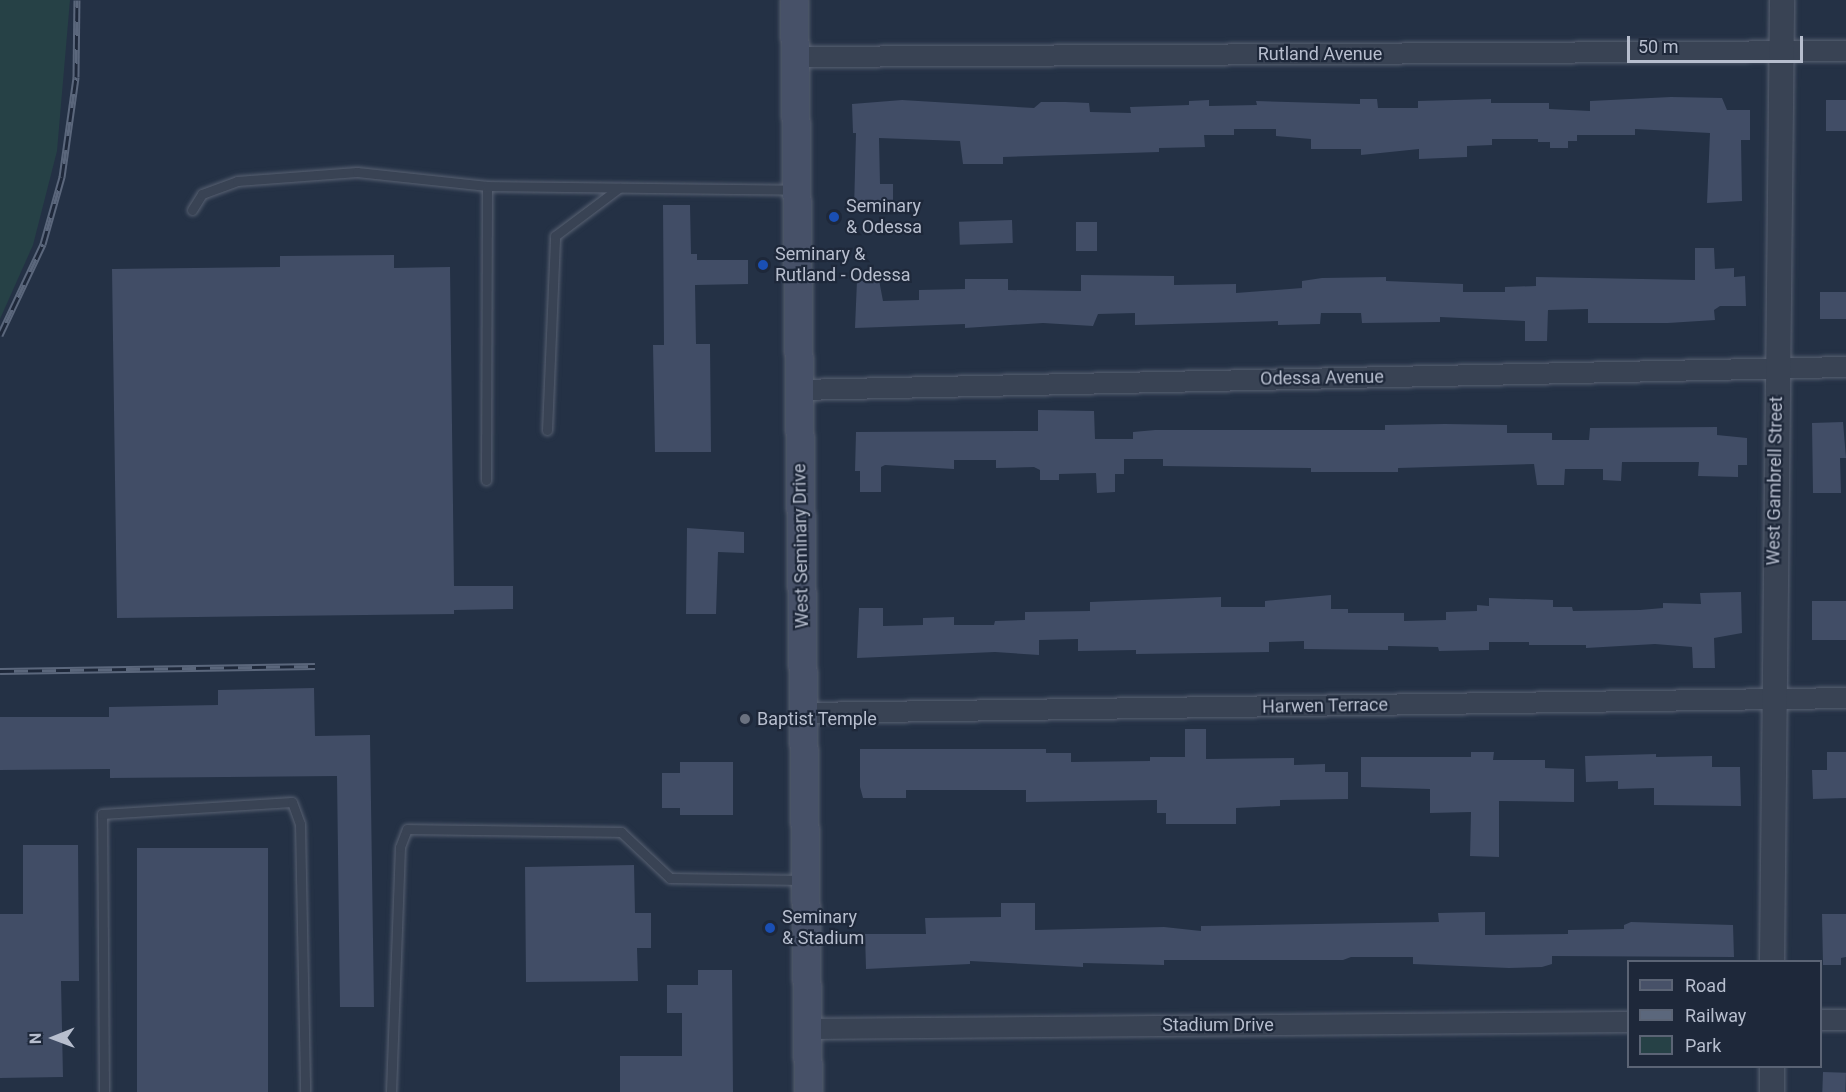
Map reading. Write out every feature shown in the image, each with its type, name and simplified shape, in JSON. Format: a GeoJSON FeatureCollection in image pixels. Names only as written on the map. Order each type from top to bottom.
{"type":"FeatureCollection","features":[{"type":"Feature","properties":{"kind":"main road","name":"West Seminary Drive"},"geometry":{"type":"LineString","coordinates":[[794,0],[808,1092]]}},
{"type":"Feature","properties":{"kind":"street","name":"West Gambrell Street"},"geometry":{"type":"LineString","coordinates":[[1773,960],[1776,368],[1782,0]]}},
{"type":"Feature","properties":{"kind":"street","name":"Rutland Avenue"},"geometry":{"type":"LineString","coordinates":[[795,57],[1846,51]]}},
{"type":"Feature","properties":{"kind":"street","name":"Odessa Avenue"},"geometry":{"type":"LineString","coordinates":[[799,390],[1846,367]]}},
{"type":"Feature","properties":{"kind":"street","name":"Harwen Terrace"},"geometry":{"type":"LineString","coordinates":[[803,713],[1846,698]]}},
{"type":"Feature","properties":{"kind":"street"},"geometry":{"type":"LineString","coordinates":[[1822,1020],[1846,1020]]}},
{"type":"Feature","properties":{"kind":"street","name":"Stadium Drive"},"geometry":{"type":"LineString","coordinates":[[807,1029],[1627,1022]]}},
{"type":"Feature","properties":{"kind":"street"},"geometry":{"type":"LineString","coordinates":[[1772,1068],[1772,1092]]}},
{"type":"Feature","properties":{"kind":"lane"},"geometry":{"type":"LineString","coordinates":[[192,210],[202,194],[237,181],[357,172],[487,186],[797,190]]}},
{"type":"Feature","properties":{"kind":"lane"},"geometry":{"type":"LineString","coordinates":[[486,480],[487,186]]}},
{"type":"Feature","properties":{"kind":"lane"},"geometry":{"type":"LineString","coordinates":[[547,430],[555,236],[619,188]]}},
{"type":"Feature","properties":{"kind":"lane"},"geometry":{"type":"LineString","coordinates":[[104,1092],[102,814],[292,802],[300,824],[305,1092]]}},
{"type":"Feature","properties":{"kind":"lane"},"geometry":{"type":"LineString","coordinates":[[391,1092],[400,847],[407,829],[621,832],[670,878],[806,880]]}},
{"type":"Feature","properties":{"kind":"green space"},"geometry":{"type":"Polygon","coordinates":[[[0,0],[70,0],[57,151],[33,245],[0,319],[0,0]]]}},
{"type":"Feature","properties":{"kind":"building"},"geometry":{"type":"Polygon","coordinates":[[[1671,97],[1722,98],[1727,110],[1750,110],[1750,140],[1741,140],[1742,201],[1707,203],[1710,133],[1635,129],[1635,135],[1577,135],[1577,141],[1568,141],[1568,148],[1550,148],[1550,142],[1538,142],[1538,139],[1492,139],[1492,145],[1467,146],[1467,157],[1419,159],[1419,149],[1361,155],[1361,149],[1311,149],[1311,139],[1276,136],[1276,129],[1234,129],[1234,135],[1204,135],[1205,147],[1159,148],[1159,152],[1003,157],[1003,164],[963,164],[960,141],[879,138],[880,184],[893,184],[893,209],[854,210],[856,133],[853,133],[852,104],[902,100],[1034,108],[1041,102],[1065,102],[1089,103],[1090,112],[1131,113],[1130,107],[1189,105],[1189,101],[1209,100],[1209,106],[1257,105],[1256,101],[1360,104],[1360,99],[1377,99],[1378,108],[1418,108],[1418,101],[1491,99],[1491,103],[1549,103],[1549,109],[1590,111],[1590,101],[1671,97]]]}},
{"type":"Feature","properties":{"kind":"building"},"geometry":{"type":"Polygon","coordinates":[[[1826,100],[1846,100],[1846,131],[1826,131],[1826,100]]]}},
{"type":"Feature","properties":{"kind":"building"},"geometry":{"type":"Polygon","coordinates":[[[663,205],[690,205],[691,254],[697,254],[697,260],[748,260],[748,284],[695,285],[696,344],[710,344],[711,452],[655,452],[653,345],[664,345],[663,205]]]}},
{"type":"Feature","properties":{"kind":"building"},"geometry":{"type":"Polygon","coordinates":[[[1012,220],[1013,243],[960,245],[959,222],[1012,220]]]}},
{"type":"Feature","properties":{"kind":"building"},"geometry":{"type":"Polygon","coordinates":[[[1076,222],[1097,222],[1097,251],[1076,251],[1076,222]]]}},
{"type":"Feature","properties":{"kind":"building"},"geometry":{"type":"Polygon","coordinates":[[[1695,248],[1714,248],[1715,269],[1734,268],[1734,277],[1745,276],[1746,306],[1720,306],[1714,310],[1715,320],[1668,323],[1588,323],[1588,309],[1548,310],[1547,341],[1525,341],[1525,321],[1440,317],[1440,322],[1362,323],[1361,313],[1321,313],[1320,324],[1278,325],[1278,321],[1135,325],[1135,313],[1098,314],[1093,326],[1043,323],[965,328],[965,324],[855,328],[857,280],[879,280],[883,301],[919,300],[919,290],[965,289],[965,279],[1008,279],[1008,290],[1081,291],[1081,275],[1174,276],[1174,285],[1236,284],[1236,293],[1302,288],[1302,281],[1322,278],[1386,277],[1386,281],[1463,284],[1463,292],[1505,292],[1505,287],[1536,286],[1536,277],[1695,280],[1695,248]]]}},
{"type":"Feature","properties":{"kind":"building"},"geometry":{"type":"Polygon","coordinates":[[[394,255],[394,268],[450,267],[454,586],[513,586],[513,609],[454,610],[454,614],[117,618],[112,269],[280,267],[280,256],[394,255]]]}},
{"type":"Feature","properties":{"kind":"building"},"geometry":{"type":"Polygon","coordinates":[[[1820,292],[1846,292],[1846,319],[1820,319],[1820,292]]]}},
{"type":"Feature","properties":{"kind":"building"},"geometry":{"type":"Polygon","coordinates":[[[1038,410],[1094,411],[1095,439],[1133,439],[1133,432],[1155,430],[1385,430],[1385,425],[1445,424],[1507,425],[1507,433],[1552,433],[1552,440],[1589,440],[1590,428],[1717,427],[1717,435],[1747,438],[1747,465],[1738,465],[1738,477],[1698,476],[1699,462],[1622,462],[1621,481],[1603,480],[1603,469],[1565,469],[1564,485],[1537,485],[1534,464],[1398,468],[1398,472],[1311,472],[1311,468],[1163,466],[1163,459],[1124,459],[1124,474],[1115,474],[1115,492],[1097,493],[1096,473],[1059,474],[1059,480],[1040,480],[1040,470],[1034,467],[996,468],[996,460],[954,460],[954,469],[885,465],[881,467],[881,492],[860,492],[860,471],[855,471],[856,432],[1038,431],[1038,410]]]}},
{"type":"Feature","properties":{"kind":"building"},"geometry":{"type":"Polygon","coordinates":[[[1843,422],[1846,458],[1840,458],[1841,493],[1813,493],[1812,423],[1843,422]]]}},
{"type":"Feature","properties":{"kind":"building"},"geometry":{"type":"Polygon","coordinates":[[[687,528],[744,532],[744,553],[718,552],[716,614],[686,614],[687,528]]]}},
{"type":"Feature","properties":{"kind":"building"},"geometry":{"type":"Polygon","coordinates":[[[1741,592],[1742,633],[1714,638],[1715,668],[1693,668],[1692,647],[1655,644],[1586,648],[1586,645],[1529,645],[1529,642],[1489,642],[1489,650],[1439,651],[1438,647],[1388,646],[1388,650],[1304,649],[1304,641],[1269,642],[1269,652],[1136,654],[1136,650],[1078,651],[1078,639],[1039,640],[1039,655],[995,652],[857,658],[859,608],[883,608],[883,626],[923,625],[923,618],[954,617],[954,625],[994,625],[995,621],[1025,620],[1025,612],[1090,611],[1090,602],[1221,597],[1221,607],[1265,607],[1265,601],[1331,595],[1331,609],[1348,609],[1348,613],[1404,613],[1404,621],[1446,620],[1446,612],[1477,611],[1477,605],[1489,606],[1489,598],[1553,600],[1553,607],[1572,607],[1573,611],[1640,610],[1663,608],[1663,603],[1701,604],[1700,593],[1741,592]]]}},
{"type":"Feature","properties":{"kind":"building"},"geometry":{"type":"Polygon","coordinates":[[[1812,601],[1846,601],[1846,640],[1812,640],[1812,601]]]}},
{"type":"Feature","properties":{"kind":"building"},"geometry":{"type":"Polygon","coordinates":[[[314,688],[315,736],[370,735],[374,1007],[340,1007],[337,776],[110,778],[110,769],[0,770],[0,717],[109,717],[109,707],[218,705],[218,690],[314,688]]]}},
{"type":"Feature","properties":{"kind":"building"},"geometry":{"type":"Polygon","coordinates":[[[1185,729],[1206,729],[1206,759],[1294,758],[1294,765],[1325,764],[1325,772],[1348,772],[1348,799],[1280,800],[1280,806],[1236,808],[1236,824],[1166,824],[1166,813],[1157,813],[1157,800],[1026,802],[1026,790],[906,790],[906,798],[863,798],[860,787],[860,749],[1046,749],[1046,753],[1071,753],[1071,762],[1150,761],[1150,757],[1185,757],[1185,729]]]}},
{"type":"Feature","properties":{"kind":"building"},"geometry":{"type":"Polygon","coordinates":[[[1471,752],[1494,752],[1493,760],[1545,760],[1545,768],[1574,769],[1574,802],[1499,801],[1499,857],[1470,856],[1471,812],[1430,813],[1430,789],[1361,787],[1361,757],[1471,757],[1471,752]]]}},
{"type":"Feature","properties":{"kind":"building"},"geometry":{"type":"Polygon","coordinates":[[[1827,752],[1846,752],[1846,798],[1813,799],[1812,770],[1827,770],[1827,752]]]}},
{"type":"Feature","properties":{"kind":"building"},"geometry":{"type":"Polygon","coordinates":[[[1656,754],[1656,757],[1712,756],[1712,767],[1740,767],[1741,806],[1654,805],[1654,788],[1618,789],[1618,781],[1586,782],[1585,756],[1656,754]]]}},
{"type":"Feature","properties":{"kind":"building"},"geometry":{"type":"Polygon","coordinates":[[[680,762],[733,762],[733,815],[680,815],[680,808],[662,808],[662,773],[680,773],[680,762]]]}},
{"type":"Feature","properties":{"kind":"building"},"geometry":{"type":"Polygon","coordinates":[[[23,845],[78,845],[79,981],[61,981],[63,1077],[0,1078],[0,914],[23,914],[23,845]]]}},
{"type":"Feature","properties":{"kind":"building"},"geometry":{"type":"Polygon","coordinates":[[[137,848],[268,848],[268,1092],[137,1092],[137,848]]]}},
{"type":"Feature","properties":{"kind":"building"},"geometry":{"type":"Polygon","coordinates":[[[634,865],[635,913],[651,913],[651,948],[637,948],[638,981],[526,982],[525,867],[634,865]]]}},
{"type":"Feature","properties":{"kind":"building"},"geometry":{"type":"Polygon","coordinates":[[[1001,903],[1035,903],[1035,930],[1164,927],[1201,931],[1201,926],[1439,922],[1438,913],[1485,912],[1485,935],[1568,934],[1568,930],[1624,929],[1624,925],[1631,922],[1733,925],[1734,957],[1552,956],[1552,964],[1542,967],[1509,968],[1413,964],[1413,957],[1351,957],[1343,960],[1164,960],[1164,965],[1083,963],[1083,967],[970,961],[970,964],[866,969],[865,934],[926,934],[925,918],[1001,917],[1001,903]]]}},
{"type":"Feature","properties":{"kind":"building"},"geometry":{"type":"Polygon","coordinates":[[[1822,914],[1846,914],[1846,957],[1841,958],[1841,965],[1823,965],[1822,914]]]}},
{"type":"Feature","properties":{"kind":"building"},"geometry":{"type":"Polygon","coordinates":[[[698,970],[732,970],[733,1092],[620,1092],[620,1056],[682,1056],[682,1013],[667,1013],[667,985],[698,985],[698,970]]]}},
{"type":"Feature","properties":{"kind":"building"},"geometry":{"type":"Polygon","coordinates":[[[1823,1072],[1846,1073],[1845,1092],[1822,1092],[1823,1072]]]}},
{"type":"Feature","properties":{"kind":"railway"},"geometry":{"type":"LineString","coordinates":[[0,335],[43,244],[62,177],[76,77],[77,0]]}},
{"type":"Feature","properties":{"kind":"railway"},"geometry":{"type":"LineString","coordinates":[[0,671],[315,666]]}},
{"type":"Feature","properties":{"kind":"place","name":"Seminary & Odessa"},"geometry":{"type":"Point","coordinates":[834,217]}},
{"type":"Feature","properties":{"kind":"place","name":"Seminary & Rutland - Odessa"},"geometry":{"type":"Point","coordinates":[763,265]}},
{"type":"Feature","properties":{"kind":"place","name":"Baptist Temple"},"geometry":{"type":"Point","coordinates":[745,719]}},
{"type":"Feature","properties":{"kind":"place","name":"Seminary & Stadium"},"geometry":{"type":"Point","coordinates":[770,928]}}]}
